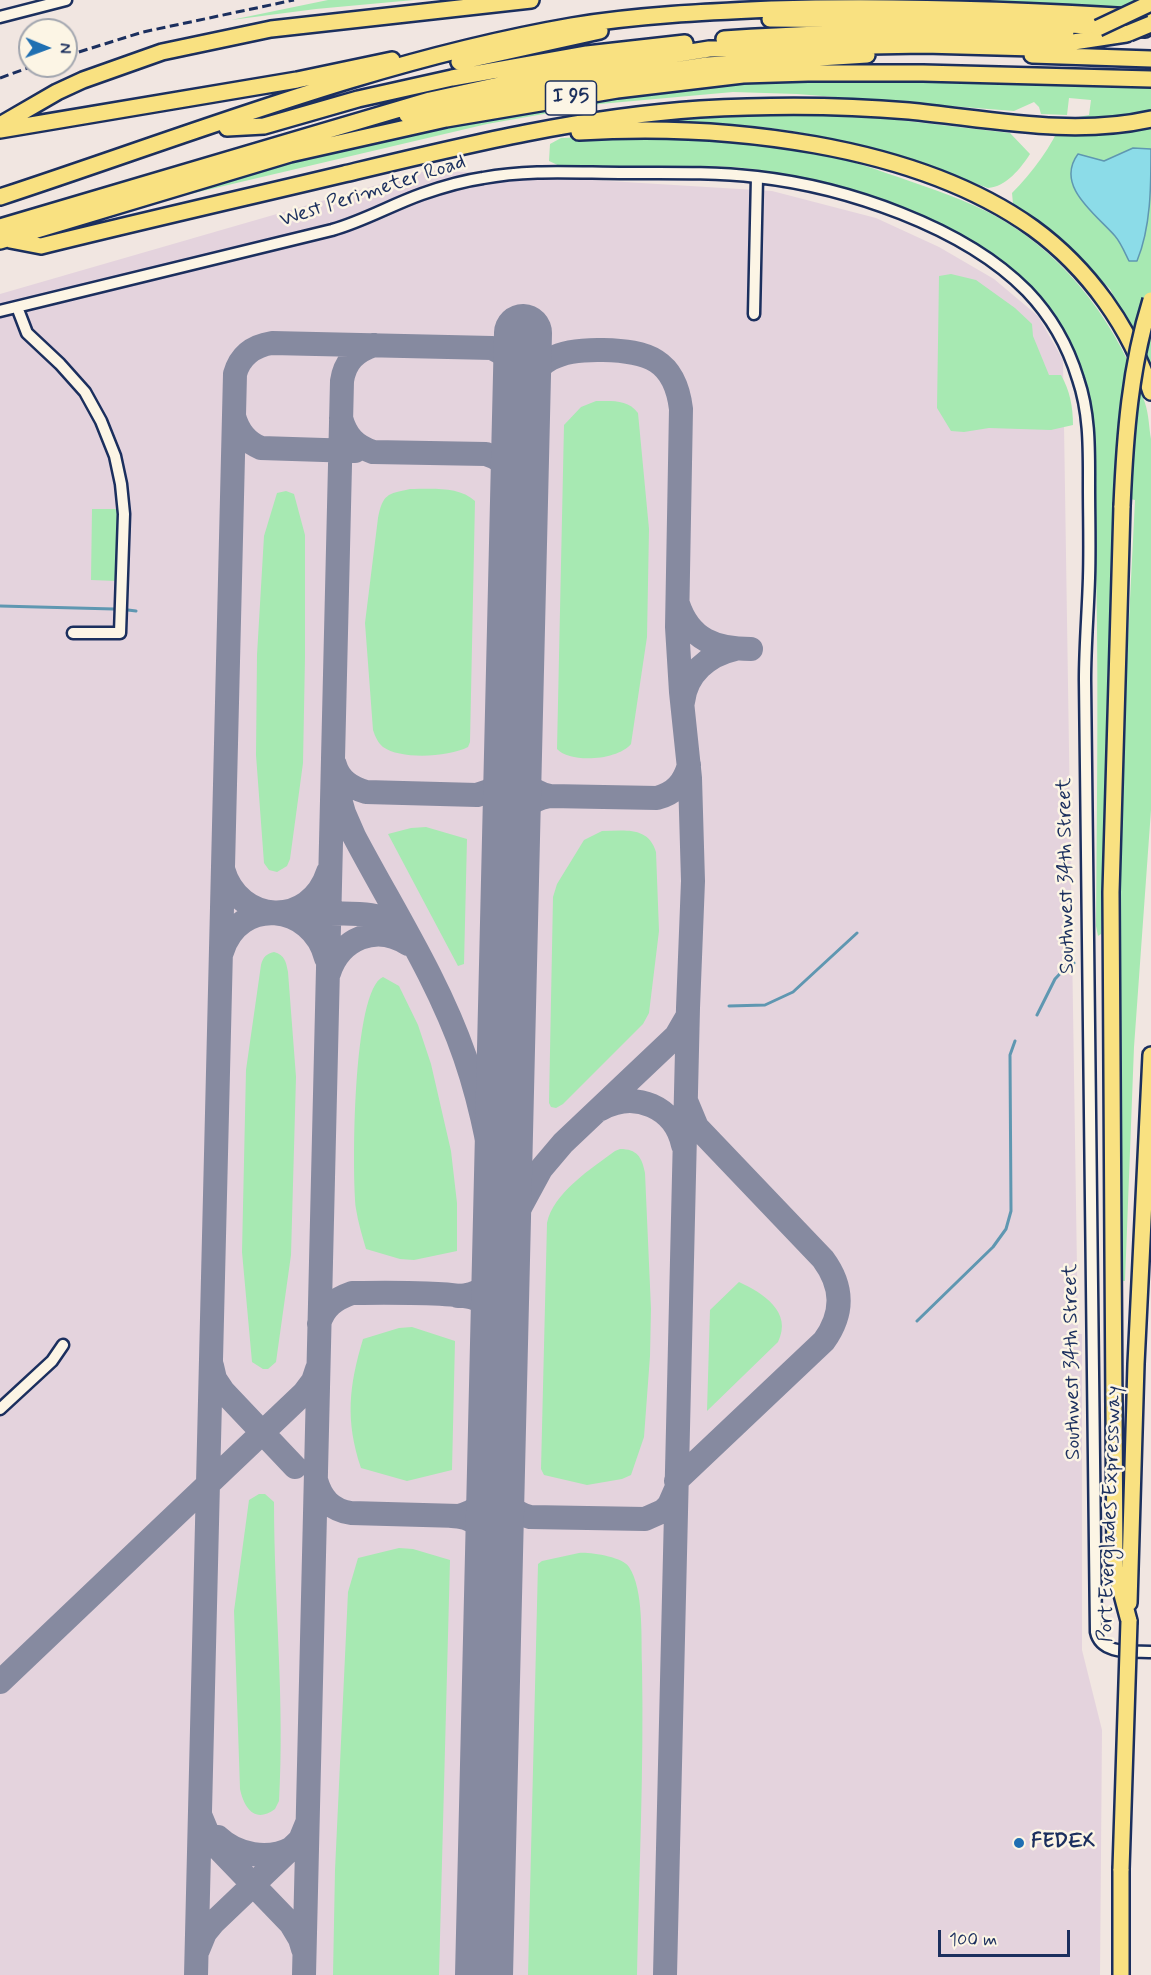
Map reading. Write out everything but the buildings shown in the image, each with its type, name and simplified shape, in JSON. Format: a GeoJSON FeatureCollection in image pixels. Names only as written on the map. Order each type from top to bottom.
{"type":"FeatureCollection","features":[{"type":"Feature","properties":{"kind":"highway"},"geometry":{"type":"LineString","coordinates":[[0,125],[57,92],[83,80],[162,52],[271,29],[531,0]]}},
{"type":"Feature","properties":{"kind":"highway"},"geometry":{"type":"LineString","coordinates":[[994,9],[1014,0]]}},
{"type":"Feature","properties":{"kind":"highway"},"geometry":{"type":"LineString","coordinates":[[227,128],[264,126],[358,99],[442,80],[609,52],[721,39],[803,33],[910,32],[1029,35],[1098,28],[1151,3]]}},
{"type":"Feature","properties":{"kind":"highway"},"geometry":{"type":"LineString","coordinates":[[0,197],[299,96],[415,62],[576,26],[668,15],[841,8],[994,9],[1151,18]]}},
{"type":"Feature","properties":{"kind":"highway"},"geometry":{"type":"LineString","coordinates":[[0,204],[290,107],[410,73],[599,32],[712,21],[767,19],[994,21],[1151,30]]}},
{"type":"Feature","properties":{"kind":"highway"},"geometry":{"type":"LineString","coordinates":[[2,236],[309,134],[430,100],[531,78],[709,49],[924,45],[1034,48],[1129,33],[1151,24]]}},
{"type":"Feature","properties":{"kind":"highway"},"geometry":{"type":"LineString","coordinates":[[0,130],[297,80],[435,52],[475,48]]}},
{"type":"Feature","properties":{"kind":"highway"},"geometry":{"type":"LineString","coordinates":[[309,134],[512,95],[707,65],[925,51],[1151,59]]}},
{"type":"Feature","properties":{"kind":"highway","name":"I 95"},"geometry":{"type":"LineString","coordinates":[[2,236],[290,154],[446,119],[638,87],[743,75],[807,73],[923,73],[1151,79]]}},
{"type":"Feature","properties":{"kind":"highway"},"geometry":{"type":"LineString","coordinates":[[2,236],[41,246],[483,140],[616,118],[697,109],[780,105],[882,109],[1078,127],[1118,125],[1151,119]]}},
{"type":"Feature","properties":{"kind":"highway"},"geometry":{"type":"LineString","coordinates":[[483,140],[603,130],[649,129],[732,134],[834,149],[937,178],[1011,213],[1035,230],[1069,260],[1096,290],[1119,322],[1138,358],[1151,392]]}},
{"type":"Feature","properties":{"kind":"highway"},"geometry":{"type":"LineString","coordinates":[[1129,1621],[1115,1568],[1111,892],[1125,441],[1137,350],[1151,300]]}},
{"type":"Feature","properties":{"kind":"highway","name":"Port Everglades Expressway"},"geometry":{"type":"LineString","coordinates":[[1121,1975],[1121,1869],[1135,1394],[1151,1055]]}},
{"type":"Feature","properties":{"kind":"street"},"geometry":{"type":"LineString","coordinates":[[0,17],[66,0]]}},
{"type":"Feature","properties":{"kind":"street","name":"West Perimeter Road"},"geometry":{"type":"LineString","coordinates":[[0,311],[332,230],[359,222],[422,194],[483,178],[546,172],[712,173],[757,177],[833,190],[905,215]]}},
{"type":"Feature","properties":{"kind":"street"},"geometry":{"type":"LineString","coordinates":[[754,314],[757,177]]}},
{"type":"Feature","properties":{"kind":"street","name":"Southwest 34th Street"},"geometry":{"type":"LineString","coordinates":[[905,215],[951,237],[994,264],[1036,301],[1069,355],[1081,388],[1087,420],[1089,573],[1085,681],[1096,1621],[1097,1636],[1104,1646],[1113,1649],[1151,1652]]}},
{"type":"Feature","properties":{"kind":"street"},"geometry":{"type":"LineString","coordinates":[[17,307],[27,333],[60,364],[85,392],[104,427],[115,456],[121,484],[124,514],[120,633],[73,633]]}},
{"type":"Feature","properties":{"kind":"street"},"geometry":{"type":"LineString","coordinates":[[0,1409],[52,1361],[63,1345]]}},
{"type":"Feature","properties":{"kind":"shaded area"},"geometry":{"type":"Polygon","coordinates":[[[429,170],[772,191],[876,218],[939,247],[994,279],[1038,316],[1063,360],[1078,1334],[1082,1334],[1082,1650],[1102,1730],[1100,1975],[0,1975],[0,294],[429,170]]]}},
{"type":"Feature","properties":{"kind":"green space"},"geometry":{"type":"Polygon","coordinates":[[[328,0],[414,0],[231,20],[328,0]]]}},
{"type":"Feature","properties":{"kind":"green space"},"geometry":{"type":"Polygon","coordinates":[[[964,0],[1151,0],[1127,10],[964,0]]]}},
{"type":"Feature","properties":{"kind":"green space"},"geometry":{"type":"Polygon","coordinates":[[[762,76],[1013,78],[1151,87],[1151,376],[1110,289],[1056,236],[1013,204],[1012,193],[1041,159],[1063,120],[1089,115],[1091,100],[1069,98],[1067,115],[1041,114],[1034,102],[1014,111],[797,94],[733,92],[600,104],[487,124],[177,197],[248,170],[440,123],[762,76]]]}},
{"type":"Feature","properties":{"kind":"green space"},"geometry":{"type":"Polygon","coordinates":[[[757,110],[838,113],[1010,133],[1030,154],[1018,171],[1007,180],[988,188],[877,150],[808,134],[744,125],[635,119],[757,110]]]}},
{"type":"Feature","properties":{"kind":"green space"},"geometry":{"type":"Polygon","coordinates":[[[657,134],[748,141],[814,151],[949,195],[999,218],[1048,254],[1089,297],[1121,348],[1134,375],[1146,408],[1151,439],[1151,810],[1134,1047],[1125,1281],[1120,1281],[1118,1026],[1122,758],[1135,500],[1113,496],[1101,934],[1098,936],[1096,926],[1097,673],[1094,444],[1086,385],[1080,367],[1058,325],[1028,288],[992,257],[950,231],[906,209],[859,193],[812,180],[742,168],[705,166],[564,168],[549,161],[550,144],[561,138],[657,134]]]}},
{"type":"Feature","properties":{"kind":"green space"},"geometry":{"type":"Polygon","coordinates":[[[951,274],[976,280],[1015,308],[1032,324],[1033,336],[1049,375],[1061,375],[1067,387],[1072,405],[1073,425],[1051,430],[989,428],[964,432],[951,431],[937,408],[939,276],[951,274]]]}},
{"type":"Feature","properties":{"kind":"green space"},"geometry":{"type":"Polygon","coordinates":[[[596,401],[624,403],[638,413],[649,529],[647,637],[631,744],[616,754],[606,757],[583,758],[564,754],[557,749],[564,425],[581,407],[596,401]]]}},
{"type":"Feature","properties":{"kind":"green space"},"geometry":{"type":"Polygon","coordinates":[[[410,489],[453,491],[475,501],[470,742],[468,747],[438,755],[401,754],[391,751],[380,744],[373,730],[365,623],[378,518],[387,496],[410,489]]]}},
{"type":"Feature","properties":{"kind":"green space"},"geometry":{"type":"Polygon","coordinates":[[[286,491],[294,494],[305,535],[303,763],[290,859],[287,866],[277,872],[269,870],[264,863],[256,755],[257,655],[264,536],[277,493],[286,491]]]}},
{"type":"Feature","properties":{"kind":"green space"},"geometry":{"type":"Polygon","coordinates":[[[92,509],[118,509],[116,581],[91,580],[92,509]]]}},
{"type":"Feature","properties":{"kind":"green space"},"geometry":{"type":"Polygon","coordinates":[[[426,827],[467,839],[464,964],[458,966],[388,834],[426,827]]]}},
{"type":"Feature","properties":{"kind":"green space"},"geometry":{"type":"Polygon","coordinates":[[[602,831],[627,831],[641,834],[652,844],[656,852],[659,931],[649,1013],[643,1024],[563,1104],[556,1108],[551,1107],[549,1103],[553,897],[557,884],[584,840],[602,831]]]}},
{"type":"Feature","properties":{"kind":"green space"},"geometry":{"type":"Polygon","coordinates":[[[274,952],[283,957],[288,972],[296,1077],[291,1255],[276,1362],[268,1369],[263,1369],[252,1362],[242,1252],[246,1070],[261,965],[265,956],[274,952]]]}},
{"type":"Feature","properties":{"kind":"green space"},"geometry":{"type":"Polygon","coordinates":[[[383,977],[399,986],[418,1025],[431,1064],[451,1151],[457,1203],[457,1251],[414,1260],[400,1259],[366,1249],[356,1209],[354,1160],[356,1085],[360,1047],[365,1014],[373,989],[383,977]]]}},
{"type":"Feature","properties":{"kind":"green space"},"geometry":{"type":"Polygon","coordinates":[[[620,1149],[635,1152],[642,1162],[645,1173],[651,1309],[644,1437],[631,1475],[622,1479],[587,1485],[544,1475],[541,1469],[547,1223],[557,1201],[565,1192],[585,1173],[620,1149]]]}},
{"type":"Feature","properties":{"kind":"green space"},"geometry":{"type":"Polygon","coordinates":[[[739,1282],[766,1298],[773,1305],[779,1313],[782,1331],[778,1342],[707,1411],[710,1310],[739,1282]]]}},
{"type":"Feature","properties":{"kind":"green space"},"geometry":{"type":"Polygon","coordinates":[[[412,1327],[455,1341],[452,1470],[407,1481],[361,1468],[353,1434],[351,1403],[363,1339],[399,1328],[412,1327]]]}},
{"type":"Feature","properties":{"kind":"green space"},"geometry":{"type":"Polygon","coordinates":[[[259,1494],[265,1494],[274,1502],[281,1726],[279,1801],[275,1809],[262,1815],[248,1808],[240,1789],[234,1611],[249,1500],[259,1494]]]}},
{"type":"Feature","properties":{"kind":"green space"},"geometry":{"type":"Polygon","coordinates":[[[399,1548],[413,1549],[450,1560],[439,1975],[333,1975],[335,1870],[348,1592],[358,1558],[399,1548]]]}},
{"type":"Feature","properties":{"kind":"green space"},"geometry":{"type":"Polygon","coordinates":[[[579,1553],[606,1556],[626,1563],[634,1576],[639,1601],[642,1743],[637,1975],[528,1975],[538,1564],[542,1561],[579,1553]]]}},
{"type":"Feature","properties":{"kind":"water"},"geometry":{"type":"Polygon","coordinates":[[[1133,148],[1151,149],[1151,177],[1148,220],[1142,248],[1137,261],[1129,261],[1117,239],[1081,199],[1074,188],[1071,177],[1072,166],[1078,154],[1104,161],[1133,148]]]}},
{"type":"Feature","properties":{"kind":"waterway"},"geometry":{"type":"LineString","coordinates":[[0,606],[114,609]]}},
{"type":"Feature","properties":{"kind":"waterway"},"geometry":{"type":"LineString","coordinates":[[128,610],[136,611]]}},
{"type":"Feature","properties":{"kind":"waterway"},"geometry":{"type":"LineString","coordinates":[[729,1006],[765,1005],[793,992],[857,933]]}},
{"type":"Feature","properties":{"kind":"waterway"},"geometry":{"type":"LineString","coordinates":[[1037,1015],[1055,979],[1069,964],[1074,963]]}},
{"type":"Feature","properties":{"kind":"waterway"},"geometry":{"type":"LineString","coordinates":[[917,1321],[993,1247],[1006,1229],[1011,1211],[1010,1055],[1015,1041]]}},
{"type":"Feature","properties":{"kind":"taxiway"},"geometry":{"type":"LineString","coordinates":[[196,1975],[235,374],[240,362],[248,353],[272,343],[492,348],[503,354],[515,368],[520,386],[521,418]]}},
{"type":"Feature","properties":{"kind":"taxiway"},"geometry":{"type":"LineString","coordinates":[[304,1975],[342,381],[343,374],[352,358],[362,350],[374,345]]}},
{"type":"Feature","properties":{"kind":"taxiway"},"geometry":{"type":"LineString","coordinates":[[524,402],[534,375],[551,359],[574,351],[603,350],[633,353],[656,361],[672,379],[678,392],[681,409],[677,627],[690,778],[693,881],[665,1975]]}},
{"type":"Feature","properties":{"kind":"taxiway"},"geometry":{"type":"LineString","coordinates":[[234,416],[243,435],[251,443],[261,448],[355,451]]}},
{"type":"Feature","properties":{"kind":"taxiway"},"geometry":{"type":"LineString","coordinates":[[341,418],[352,440],[373,452],[486,454],[494,457],[513,475],[519,496]]}},
{"type":"Feature","properties":{"kind":"taxiway"},"geometry":{"type":"LineString","coordinates":[[678,604],[690,626],[706,640],[727,647],[751,649]]}},
{"type":"Feature","properties":{"kind":"taxiway"},"geometry":{"type":"LineString","coordinates":[[683,702],[689,683],[700,667],[716,656],[735,649]]}},
{"type":"Feature","properties":{"kind":"taxiway"},"geometry":{"type":"LineString","coordinates":[[335,765],[347,783],[366,792],[477,795],[489,791],[505,777],[510,765],[513,742]]}},
{"type":"Feature","properties":{"kind":"taxiway"},"geometry":{"type":"LineString","coordinates":[[514,750],[517,767],[528,786],[541,794],[550,796],[657,798],[678,786],[689,765]]}},
{"type":"Feature","properties":{"kind":"taxiway"},"geometry":{"type":"LineString","coordinates":[[338,792],[354,836],[414,944],[442,1000],[465,1057],[483,1120],[502,1227]]}},
{"type":"Feature","properties":{"kind":"taxiway"},"geometry":{"type":"LineString","coordinates":[[511,838],[523,810],[534,801],[550,796]]}},
{"type":"Feature","properties":{"kind":"taxiway"},"geometry":{"type":"LineString","coordinates":[[223,869],[231,888],[244,901],[259,909],[275,912],[291,910],[306,903],[319,890],[328,872]]}},
{"type":"Feature","properties":{"kind":"taxiway"},"geometry":{"type":"LineString","coordinates":[[222,952],[231,934],[243,922],[259,915],[275,913],[291,917],[306,926],[318,940],[326,958]]}},
{"type":"Feature","properties":{"kind":"taxiway"},"geometry":{"type":"LineString","coordinates":[[314,914],[351,913],[375,916],[386,919],[406,933]]}},
{"type":"Feature","properties":{"kind":"taxiway"},"geometry":{"type":"LineString","coordinates":[[329,973],[341,951],[350,943],[361,938],[384,935],[408,944]]}},
{"type":"Feature","properties":{"kind":"taxiway"},"geometry":{"type":"LineString","coordinates":[[501,1262],[515,1217],[541,1169],[563,1143],[676,1036],[687,1017]]}},
{"type":"Feature","properties":{"kind":"taxiway"},"geometry":{"type":"LineString","coordinates":[[601,1109],[627,1101],[652,1106],[672,1121],[683,1145]]}},
{"type":"Feature","properties":{"kind":"taxiway"},"geometry":{"type":"LineString","coordinates":[[676,1481],[824,1341],[831,1331],[838,1310],[837,1289],[830,1269],[823,1259],[697,1127],[687,1103]]}},
{"type":"Feature","properties":{"kind":"taxiway"},"geometry":{"type":"LineString","coordinates":[[458,1296],[472,1294],[483,1288],[501,1268]]}},
{"type":"Feature","properties":{"kind":"taxiway"},"geometry":{"type":"LineString","coordinates":[[319,1324],[331,1304],[352,1293],[417,1293],[455,1295],[478,1300],[489,1309],[499,1330]]}},
{"type":"Feature","properties":{"kind":"taxiway"},"geometry":{"type":"LineString","coordinates":[[212,1366],[215,1379],[223,1391],[295,1467]]}},
{"type":"Feature","properties":{"kind":"taxiway"},"geometry":{"type":"LineString","coordinates":[[0,1682],[304,1393],[313,1381],[317,1369]]}},
{"type":"Feature","properties":{"kind":"taxiway"},"geometry":{"type":"LineString","coordinates":[[316,1480],[324,1498],[332,1506],[351,1513],[459,1516],[481,1505],[495,1484]]}},
{"type":"Feature","properties":{"kind":"taxiway"},"geometry":{"type":"LineString","coordinates":[[495,1484],[509,1505],[530,1517],[645,1519],[663,1511],[669,1505],[676,1489]]}},
{"type":"Feature","properties":{"kind":"taxiway"},"geometry":{"type":"LineString","coordinates":[[451,1516],[473,1521],[483,1530],[494,1550]]}},
{"type":"Feature","properties":{"kind":"taxiway"},"geometry":{"type":"LineString","coordinates":[[201,1817],[211,1841],[291,1924],[303,1949]]}},
{"type":"Feature","properties":{"kind":"taxiway"},"geometry":{"type":"LineString","coordinates":[[198,1950],[205,1933],[214,1922],[300,1840],[307,1823]]}},
{"type":"Feature","properties":{"kind":"taxiway"},"geometry":{"type":"LineString","coordinates":[[218,1837],[234,1848],[253,1854],[273,1854],[292,1848]]}},
{"type":"Feature","properties":{"kind":"runway"},"geometry":{"type":"LineString","coordinates":[[484,1975],[523,333]]}},
{"type":"Feature","properties":{"kind":"railway"},"geometry":{"type":"LineString","coordinates":[[78,52],[143,32],[294,0]]}},
{"type":"Feature","properties":{"kind":"railway"},"geometry":{"type":"LineString","coordinates":[[0,78],[18,71]]}},
{"type":"Feature","properties":{"kind":"place","name":"FEDEX"},"geometry":{"type":"Point","coordinates":[1019,1843]}}]}
